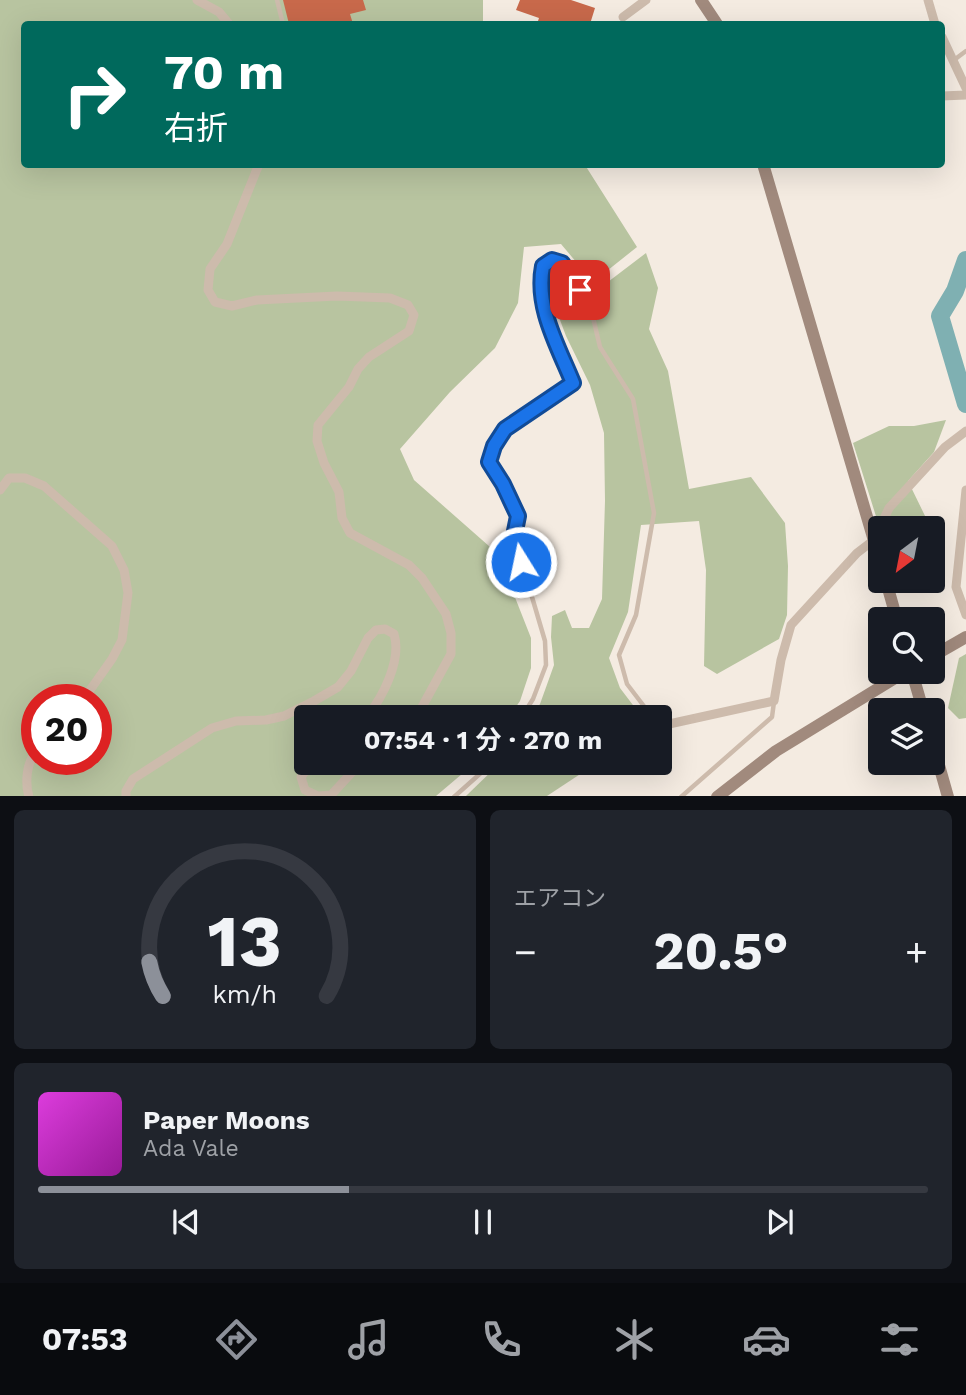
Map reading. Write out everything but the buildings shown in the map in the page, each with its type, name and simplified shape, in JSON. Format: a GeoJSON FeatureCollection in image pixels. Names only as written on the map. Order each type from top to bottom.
{"type":"FeatureCollection","features":[{"type":"Feature","properties":{"kind":"street"},"geometry":{"type":"LineString","coordinates":[[197,0],[219,12],[226,21]]}},
{"type":"Feature","properties":{"kind":"street"},"geometry":{"type":"LineString","coordinates":[[623,17],[646,0]]}},
{"type":"Feature","properties":{"kind":"street"},"geometry":{"type":"LineString","coordinates":[[701,0],[715,21]]}},
{"type":"Feature","properties":{"kind":"street"},"geometry":{"type":"LineString","coordinates":[[928,0],[934,21]]}},
{"type":"Feature","properties":{"kind":"street"},"geometry":{"type":"LineString","coordinates":[[945,43],[966,88]]}},
{"type":"Feature","properties":{"kind":"street"},"geometry":{"type":"LineString","coordinates":[[945,96],[966,95]]}},
{"type":"Feature","properties":{"kind":"street"},"geometry":{"type":"LineString","coordinates":[[257,168],[227,244],[210,269],[208,290],[215,302],[232,306],[270,299],[337,296],[390,298],[408,305],[414,316],[410,331],[369,357],[358,369],[349,387],[318,425],[317,441],[324,463],[339,492],[342,517],[350,533],[409,565],[422,578],[446,614],[451,633],[451,654],[422,705]]}},
{"type":"Feature","properties":{"kind":"street"},"geometry":{"type":"LineString","coordinates":[[764,168],[868,520]]}},
{"type":"Feature","properties":{"kind":"street"},"geometry":{"type":"LineString","coordinates":[[885,516],[889,508],[945,447],[966,431]]}},
{"type":"Feature","properties":{"kind":"street"},"geometry":{"type":"LineString","coordinates":[[0,490],[9,478],[25,478],[44,486],[112,546],[124,570],[128,593],[122,640],[94,684]]}},
{"type":"Feature","properties":{"kind":"street"},"geometry":{"type":"LineString","coordinates":[[966,490],[956,587],[966,615]]}},
{"type":"Feature","properties":{"kind":"street"},"geometry":{"type":"LineString","coordinates":[[672,723],[774,701],[781,660],[792,625],[857,553],[868,545]]}},
{"type":"Feature","properties":{"kind":"street"},"geometry":{"type":"LineString","coordinates":[[304,705],[338,687],[351,671],[368,638],[376,630],[385,629],[394,634],[398,646],[392,669],[376,705]]}},
{"type":"Feature","properties":{"kind":"street"},"geometry":{"type":"LineString","coordinates":[[945,649],[966,637]]}},
{"type":"Feature","properties":{"kind":"street"},"geometry":{"type":"LineString","coordinates":[[717,796],[776,751],[885,684]]}},
{"type":"Feature","properties":{"kind":"street"},"geometry":{"type":"LineString","coordinates":[[126,796],[133,779],[212,728],[284,716],[294,711]]}},
{"type":"Feature","properties":{"kind":"street"},"geometry":{"type":"LineString","coordinates":[[27,775],[25,783],[29,796]]}},
{"type":"Feature","properties":{"kind":"street"},"geometry":{"type":"LineString","coordinates":[[303,775],[305,790],[318,796],[331,795],[350,775]]}},
{"type":"Feature","properties":{"kind":"street"},"geometry":{"type":"LineString","coordinates":[[942,775],[948,796]]}},
{"type":"Feature","properties":{"kind":"lane"},"geometry":{"type":"LineString","coordinates":[[277,0],[282,21]]}},
{"type":"Feature","properties":{"kind":"lane"},"geometry":{"type":"LineString","coordinates":[[953,60],[966,51]]}},
{"type":"Feature","properties":{"kind":"lane"},"geometry":{"type":"LineString","coordinates":[[529,705],[545,665],[545,641],[514,536],[518,516],[489,462],[494,446],[505,429],[573,383],[542,304],[540,282],[543,266],[552,260],[562,263],[591,309],[600,347],[632,399],[654,513],[636,615],[619,655],[627,684],[643,705]]}},
{"type":"Feature","properties":{"kind":"lane"},"geometry":{"type":"LineString","coordinates":[[681,796],[772,717],[774,701]]}},
{"type":"Feature","properties":{"kind":"lane"},"geometry":{"type":"LineString","coordinates":[[454,796],[478,775]]}},
{"type":"Feature","properties":{"kind":"green space"},"geometry":{"type":"Polygon","coordinates":[[[0,0],[483,0],[483,21],[21,21],[21,168],[587,168],[637,247],[593,282],[561,244],[524,247],[518,303],[495,348],[450,392],[400,449],[414,480],[498,554],[531,638],[531,668],[517,705],[294,705],[294,775],[461,775],[436,796],[0,796],[0,0]]]}},
{"type":"Feature","properties":{"kind":"green space"},"geometry":{"type":"Polygon","coordinates":[[[646,253],[658,288],[649,329],[668,371],[689,489],[751,477],[785,523],[787,615],[779,639],[717,674],[704,666],[706,570],[699,521],[641,525],[628,612],[609,658],[620,688],[633,705],[539,705],[554,665],[552,616],[565,610],[572,628],[589,628],[602,599],[604,433],[590,385],[554,304],[553,280],[574,300],[600,288],[646,253]]]}},
{"type":"Feature","properties":{"kind":"green space"},"geometry":{"type":"Polygon","coordinates":[[[946,420],[934,452],[908,481],[925,516],[876,516],[853,443],[889,426],[914,426],[946,420]]]}},
{"type":"Feature","properties":{"kind":"green space"},"geometry":{"type":"Polygon","coordinates":[[[966,654],[966,718],[959,719],[948,708],[959,658],[966,654]]]}},
{"type":"Feature","properties":{"kind":"green space"},"geometry":{"type":"Polygon","coordinates":[[[488,775],[579,775],[547,796],[466,796],[488,775]]]}},
{"type":"Feature","properties":{"kind":"waterway"},"geometry":{"type":"LineString","coordinates":[[966,260],[955,291],[940,316],[966,404]]}},
{"type":"Feature","properties":{"kind":"route"},"geometry":{"type":"LineString","coordinates":[[521,562],[514,536],[518,516],[489,462],[494,446],[505,429],[573,383],[542,304],[540,282],[543,266],[552,260],[562,263],[580,290]]}}]}
